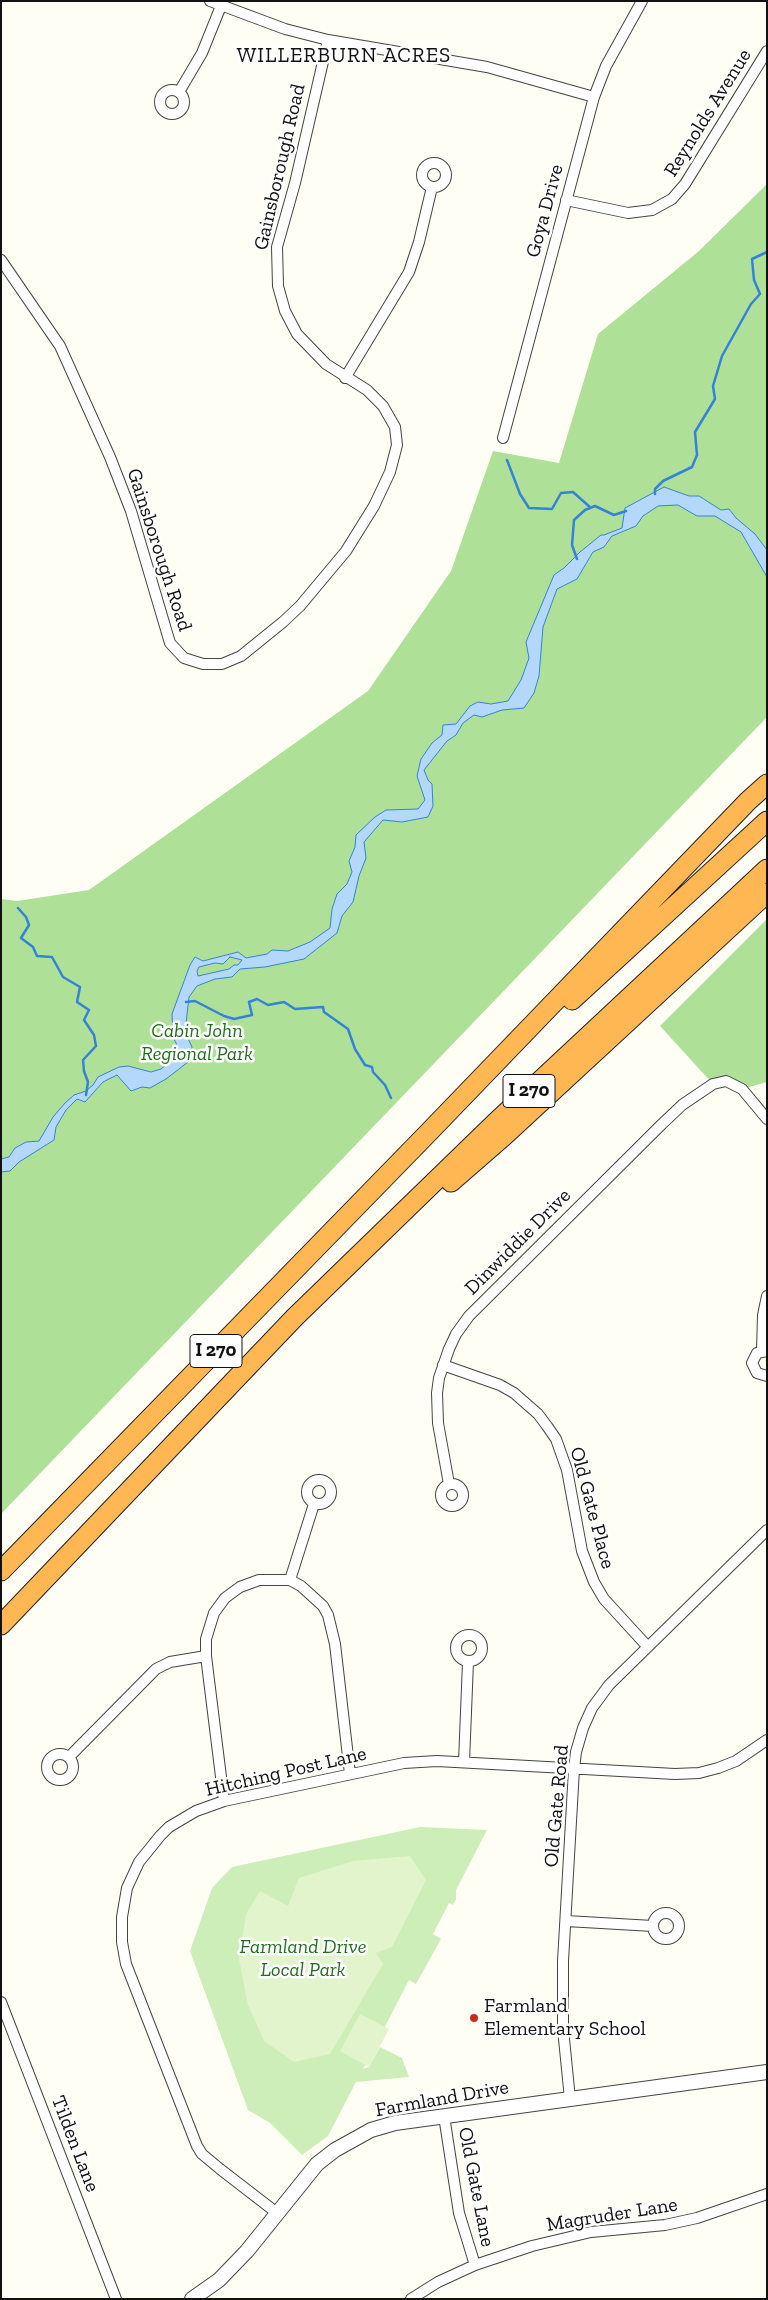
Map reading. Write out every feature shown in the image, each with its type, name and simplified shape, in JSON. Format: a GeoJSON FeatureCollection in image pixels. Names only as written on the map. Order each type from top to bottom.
{"type":"FeatureCollection","features":[{"type":"Feature","properties":{"kind":"highway","name":"I 270"},"geometry":{"type":"LineString","coordinates":[[1,1571],[430,1131],[748,801],[767,784]]}},
{"type":"Feature","properties":{"kind":"highway","name":"I 270"},"geometry":{"type":"LineString","coordinates":[[430,1131],[767,821]]}},
{"type":"Feature","properties":{"kind":"highway","name":"I 270"},"geometry":{"type":"LineString","coordinates":[[1,1625],[295,1317],[496,1122],[767,869]]}},
{"type":"Feature","properties":{"kind":"highway","name":"I 270"},"geometry":{"type":"LineString","coordinates":[[295,1317],[505,1135],[767,893]]}},
{"type":"Feature","properties":{"kind":"street"},"geometry":{"type":"LineString","coordinates":[[210,1],[222,3],[285,29],[328,40],[487,67],[594,97]]}},
{"type":"Feature","properties":{"kind":"street","name":"Goya Drive"},"geometry":{"type":"LineString","coordinates":[[503,438],[594,97],[606,66],[642,1]]}},
{"type":"Feature","properties":{"kind":"street"},"geometry":{"type":"LineString","coordinates":[[179,92],[202,53],[222,3]]}},
{"type":"Feature","properties":{"kind":"street","name":"Gainsborough Road"},"geometry":{"type":"LineString","coordinates":[[1,260],[60,346],[121,483],[170,643],[184,658],[193,662],[212,665],[228,662],[250,649],[284,622],[332,570],[360,531],[374,506],[394,459],[397,445],[395,427],[388,413],[376,397],[345,378],[315,354],[297,334],[281,299],[276,274],[277,248],[295,184],[328,40]]}},
{"type":"Feature","properties":{"kind":"street","name":"Reynolds Avenue"},"geometry":{"type":"LineString","coordinates":[[566,200],[628,214],[652,210],[672,199],[685,184],[767,51]]}},
{"type":"Feature","properties":{"kind":"street"},"geometry":{"type":"LineString","coordinates":[[345,378],[408,272],[419,242],[432,187]]}},
{"type":"Feature","properties":{"kind":"street","name":"Dinwiddie Drive"},"geometry":{"type":"LineString","coordinates":[[450,1484],[437,1407],[439,1378],[456,1334],[487,1297],[669,1118],[713,1084],[726,1081],[742,1089],[767,1119]]}},
{"type":"Feature","properties":{"kind":"street"},"geometry":{"type":"LineString","coordinates":[[767,1296],[764,1315],[765,1351],[754,1358],[752,1363],[757,1373],[767,1376]]}},
{"type":"Feature","properties":{"kind":"street","name":"Old Gate Place"},"geometry":{"type":"LineString","coordinates":[[443,1365],[500,1385],[514,1393],[538,1414],[547,1426],[556,1439],[567,1470],[582,1551],[594,1582],[604,1599],[647,1646]]}},
{"type":"Feature","properties":{"kind":"street"},"geometry":{"type":"LineString","coordinates":[[290,1580],[314,1504]]}},
{"type":"Feature","properties":{"kind":"street","name":"Old Gate Road"},"geometry":{"type":"LineString","coordinates":[[570,2099],[563,2029],[566,1920],[574,1769],[579,1740],[592,1708],[609,1685],[767,1530]]}},
{"type":"Feature","properties":{"kind":"street"},"geometry":{"type":"LineString","coordinates":[[224,1801],[206,1656],[206,1638],[209,1623],[224,1598],[240,1587],[259,1580],[290,1580],[305,1589],[323,1606],[331,1624],[350,1774]]}},
{"type":"Feature","properties":{"kind":"street"},"geometry":{"type":"LineString","coordinates":[[69,1757],[156,1669],[170,1662],[206,1656]]}},
{"type":"Feature","properties":{"kind":"street"},"geometry":{"type":"LineString","coordinates":[[464,1762],[468,1662]]}},
{"type":"Feature","properties":{"kind":"street","name":"Hitching Post Lane"},"geometry":{"type":"LineString","coordinates":[[277,2213],[202,2154],[193,2139],[126,1964],[122,1942],[122,1917],[127,1888],[145,1853],[160,1836],[179,1820],[206,1806],[350,1774],[421,1761],[675,1774],[699,1773],[718,1768],[736,1760],[767,1740]]}},
{"type":"Feature","properties":{"kind":"street"},"geometry":{"type":"LineString","coordinates":[[566,1920],[653,1926]]}},
{"type":"Feature","properties":{"kind":"street","name":"Tilden Lane"},"geometry":{"type":"LineString","coordinates":[[1,2002],[116,2299]]}},
{"type":"Feature","properties":{"kind":"street","name":"Farmland Drive"},"geometry":{"type":"LineString","coordinates":[[192,2299],[219,2280],[247,2252],[317,2164],[335,2150],[371,2130],[395,2123],[767,2072]]}},
{"type":"Feature","properties":{"kind":"street","name":"Old Gate Lane"},"geometry":{"type":"LineString","coordinates":[[444,2116],[459,2213],[475,2265]]}},
{"type":"Feature","properties":{"kind":"street","name":"Magruder Lane"},"geometry":{"type":"LineString","coordinates":[[411,2299],[438,2282],[475,2265],[562,2238],[697,2218],[767,2194]]}},
{"type":"Feature","properties":{"kind":"green space","name":"Cabin John Regional Park"},"geometry":{"type":"Polygon","coordinates":[[[767,184],[767,717],[1,1514],[1,899],[17,901],[89,890],[368,691],[451,571],[493,451],[559,463],[598,334],[699,251],[767,184]]]}},
{"type":"Feature","properties":{"kind":"green space"},"geometry":{"type":"Polygon","coordinates":[[[767,919],[767,1082],[742,1089],[713,1084],[660,1026],[767,919]]]}},
{"type":"Feature","properties":{"kind":"green space","name":"Farmland Drive Local Park"},"geometry":{"type":"Polygon","coordinates":[[[420,1827],[487,1830],[456,1890],[456,1899],[453,1905],[449,1903],[433,1934],[441,1939],[416,1984],[409,1980],[363,2069],[369,2067],[380,2047],[402,2058],[409,2077],[356,2082],[328,2136],[302,2155],[270,2123],[248,2110],[190,1951],[212,1888],[232,1867],[420,1827]]]}},
{"type":"Feature","properties":{"kind":"green space"},"geometry":{"type":"Polygon","coordinates":[[[410,1856],[426,1880],[392,1947],[376,1953],[383,1964],[330,2054],[294,2062],[264,2041],[248,2005],[239,1959],[246,1914],[260,1891],[288,1906],[299,1878],[353,1861],[410,1856]]]}},
{"type":"Feature","properties":{"kind":"green space"},"geometry":{"type":"Polygon","coordinates":[[[360,2014],[389,2029],[369,2067],[340,2051],[360,2014]]]}},
{"type":"Feature","properties":{"kind":"water"},"geometry":{"type":"Polygon","coordinates":[[[664,487],[689,496],[699,496],[721,510],[729,509],[736,518],[755,534],[767,550],[767,577],[741,532],[715,516],[697,516],[678,505],[658,506],[643,516],[636,526],[612,536],[604,547],[593,552],[577,579],[557,589],[543,627],[539,676],[534,693],[524,708],[502,710],[482,717],[474,715],[463,723],[456,735],[447,741],[424,770],[432,784],[433,806],[428,817],[402,822],[383,820],[364,842],[366,858],[359,876],[353,902],[342,916],[337,933],[304,959],[265,967],[240,969],[232,977],[215,979],[197,986],[189,997],[185,1032],[192,1047],[188,1062],[166,1079],[150,1088],[142,1087],[131,1091],[117,1075],[103,1082],[85,1102],[77,1099],[66,1110],[56,1127],[54,1140],[19,1162],[10,1171],[1,1172],[1,1159],[9,1157],[15,1148],[26,1142],[39,1141],[53,1117],[65,1103],[74,1095],[86,1091],[98,1077],[119,1067],[128,1066],[151,1072],[161,1069],[175,1057],[177,1045],[173,1037],[172,1014],[190,965],[195,957],[203,961],[238,952],[246,958],[267,954],[272,950],[288,951],[310,942],[330,928],[332,909],[337,894],[347,884],[352,872],[349,861],[355,847],[356,835],[375,817],[386,810],[418,809],[425,800],[417,776],[421,759],[432,743],[442,735],[443,725],[456,724],[470,706],[478,702],[491,704],[508,701],[521,680],[529,658],[526,642],[554,575],[601,535],[622,528],[625,508],[664,487]],[[230,957],[223,964],[215,963],[199,967],[197,971],[198,976],[229,969],[234,965],[238,965],[242,960],[230,957]]]}},
{"type":"Feature","properties":{"kind":"waterway"},"geometry":{"type":"LineString","coordinates":[[655,494],[655,489],[663,481],[692,467],[697,455],[695,432],[715,399],[713,386],[722,356],[751,304],[760,294],[754,280],[752,259],[767,252]]}},
{"type":"Feature","properties":{"kind":"waterway"},"geometry":{"type":"LineString","coordinates":[[507,460],[520,494],[529,508],[552,509],[561,493],[573,492],[591,508]]}},
{"type":"Feature","properties":{"kind":"waterway"},"geometry":{"type":"LineString","coordinates":[[577,559],[572,545],[574,520],[585,510],[595,506],[614,515],[626,511]]}},
{"type":"Feature","properties":{"kind":"waterway"},"geometry":{"type":"LineString","coordinates":[[18,908],[26,917],[29,925],[21,938],[33,947],[37,956],[52,957],[63,977],[80,987],[77,1002],[89,1010],[84,1020],[94,1035],[96,1046],[83,1060],[88,1082],[86,1095]]}},
{"type":"Feature","properties":{"kind":"waterway"},"geometry":{"type":"LineString","coordinates":[[186,1002],[195,1001],[234,1019],[252,1015],[249,1002],[257,999],[268,1005],[284,1002],[295,1009],[323,1007],[324,1012],[348,1029],[355,1049],[365,1065],[372,1067],[373,1072],[385,1085],[391,1098]]}},
{"type":"Feature","properties":{"kind":"place","name":"Farmland Elementary School"},"geometry":{"type":"Point","coordinates":[474,2018]}},
{"type":"Feature","properties":{"kind":"district","name":"WILLERBURN ACRES"},"geometry":{"type":"Point","coordinates":[344,56]}}]}
